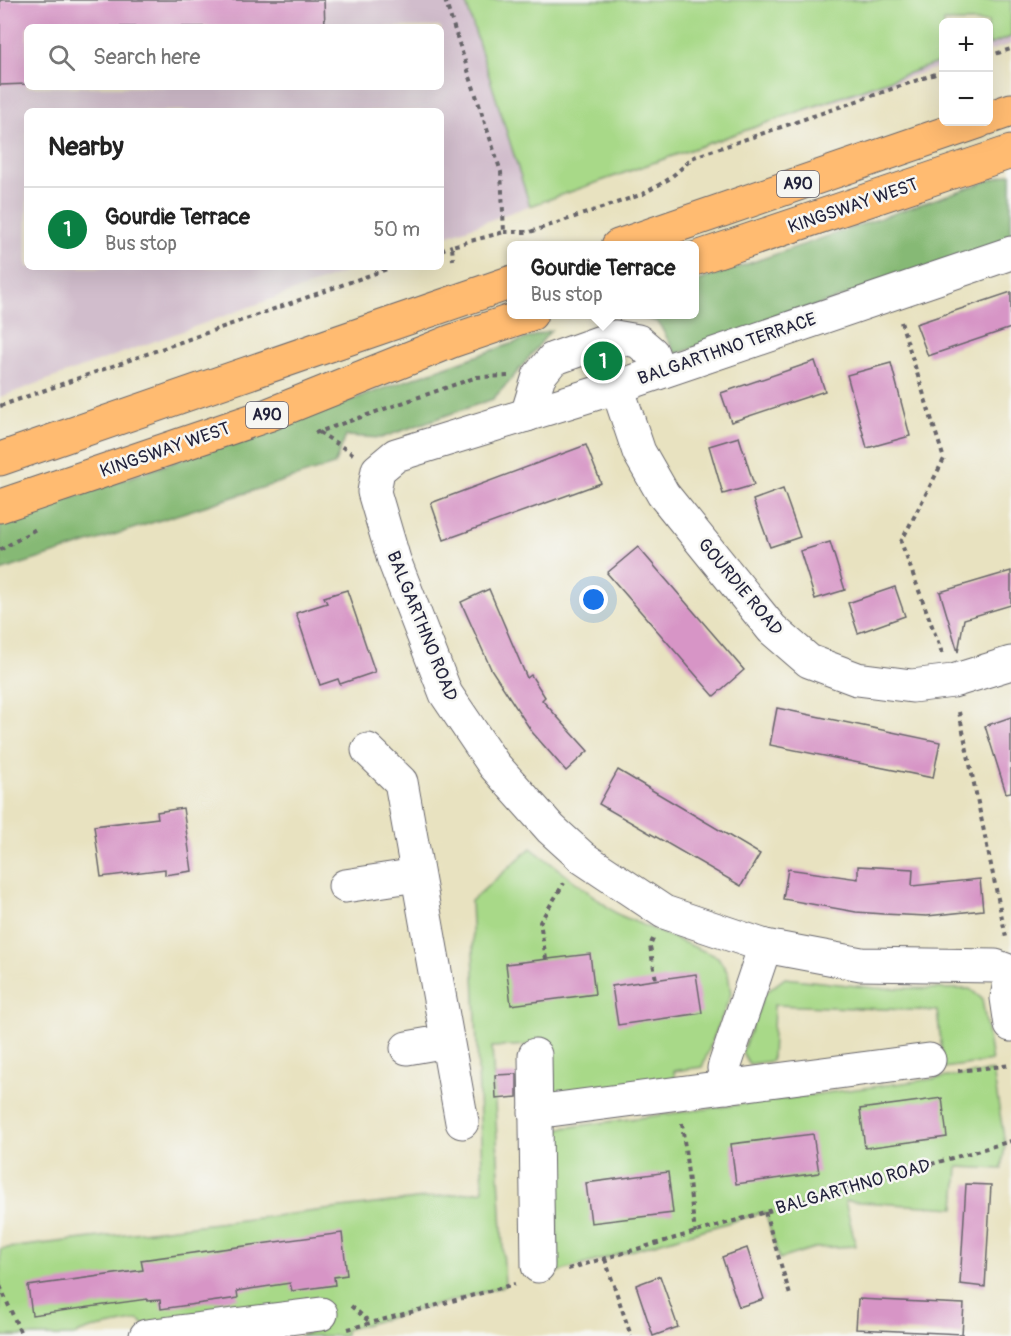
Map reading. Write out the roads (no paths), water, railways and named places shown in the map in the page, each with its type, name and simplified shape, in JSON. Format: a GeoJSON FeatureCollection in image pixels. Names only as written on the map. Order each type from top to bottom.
{"type":"FeatureCollection","features":[{"type":"Feature","properties":{"kind":"highway"},"geometry":{"type":"LineString","coordinates":[[993,116],[1011,110]]}},
{"type":"Feature","properties":{"kind":"highway","name":"A90"},"geometry":{"type":"LineString","coordinates":[[633,241],[966,126]]}},
{"type":"Feature","properties":{"kind":"highway","name":"KINGSWAY WEST"},"geometry":{"type":"LineString","coordinates":[[699,257],[1011,153]]}},
{"type":"Feature","properties":{"kind":"highway","name":"A90"},"geometry":{"type":"LineString","coordinates":[[0,459],[507,284]]}},
{"type":"Feature","properties":{"kind":"highway","name":"KINGSWAY WEST"},"geometry":{"type":"LineString","coordinates":[[0,506],[268,415],[452,341],[519,319]]}},
{"type":"Feature","properties":{"kind":"street","name":"BALGARTHNO TERRACE"},"geometry":{"type":"LineString","coordinates":[[378,470],[396,455],[617,387],[1011,253]]}},
{"type":"Feature","properties":{"kind":"street"},"geometry":{"type":"LineString","coordinates":[[527,415],[539,376],[553,359],[615,337],[638,341],[652,353],[658,372]]}},
{"type":"Feature","properties":{"kind":"street","name":"GOURDIE ROAD"},"geometry":{"type":"LineString","coordinates":[[617,387],[639,452],[663,494],[772,629],[809,661],[856,679],[912,686],[953,681],[1011,663]]}},
{"type":"Feature","properties":{"kind":"street","name":"BALGARTHNO ROAD"},"geometry":{"type":"LineString","coordinates":[[378,470],[374,492],[394,560],[446,694],[494,765],[550,829],[583,858],[664,912],[765,946],[861,963],[995,966],[1010,963]]}},
{"type":"Feature","properties":{"kind":"street"},"geometry":{"type":"LineString","coordinates":[[368,750],[401,782],[462,1122]]}},
{"type":"Feature","properties":{"kind":"street"},"geometry":{"type":"LineString","coordinates":[[345,886],[417,875]]}},
{"type":"Feature","properties":{"kind":"street"},"geometry":{"type":"LineString","coordinates":[[727,1087],[724,1068],[765,946]]}},
{"type":"Feature","properties":{"kind":"street"},"geometry":{"type":"LineString","coordinates":[[1010,963],[1007,998],[1011,1025]]}},
{"type":"Feature","properties":{"kind":"street"},"geometry":{"type":"LineString","coordinates":[[407,1048],[447,1041]]}},
{"type":"Feature","properties":{"kind":"street"},"geometry":{"type":"LineString","coordinates":[[535,1056],[537,1274]]}},
{"type":"Feature","properties":{"kind":"street"},"geometry":{"type":"LineString","coordinates":[[536,1112],[929,1060]]}},
{"type":"Feature","properties":{"kind":"street"},"geometry":{"type":"LineString","coordinates":[[146,1336],[274,1328],[321,1314]]}},
{"type":"Feature","properties":{"kind":"place","name":"Gourdie Terrace"},"geometry":{"type":"Point","coordinates":[603,361]}}]}
